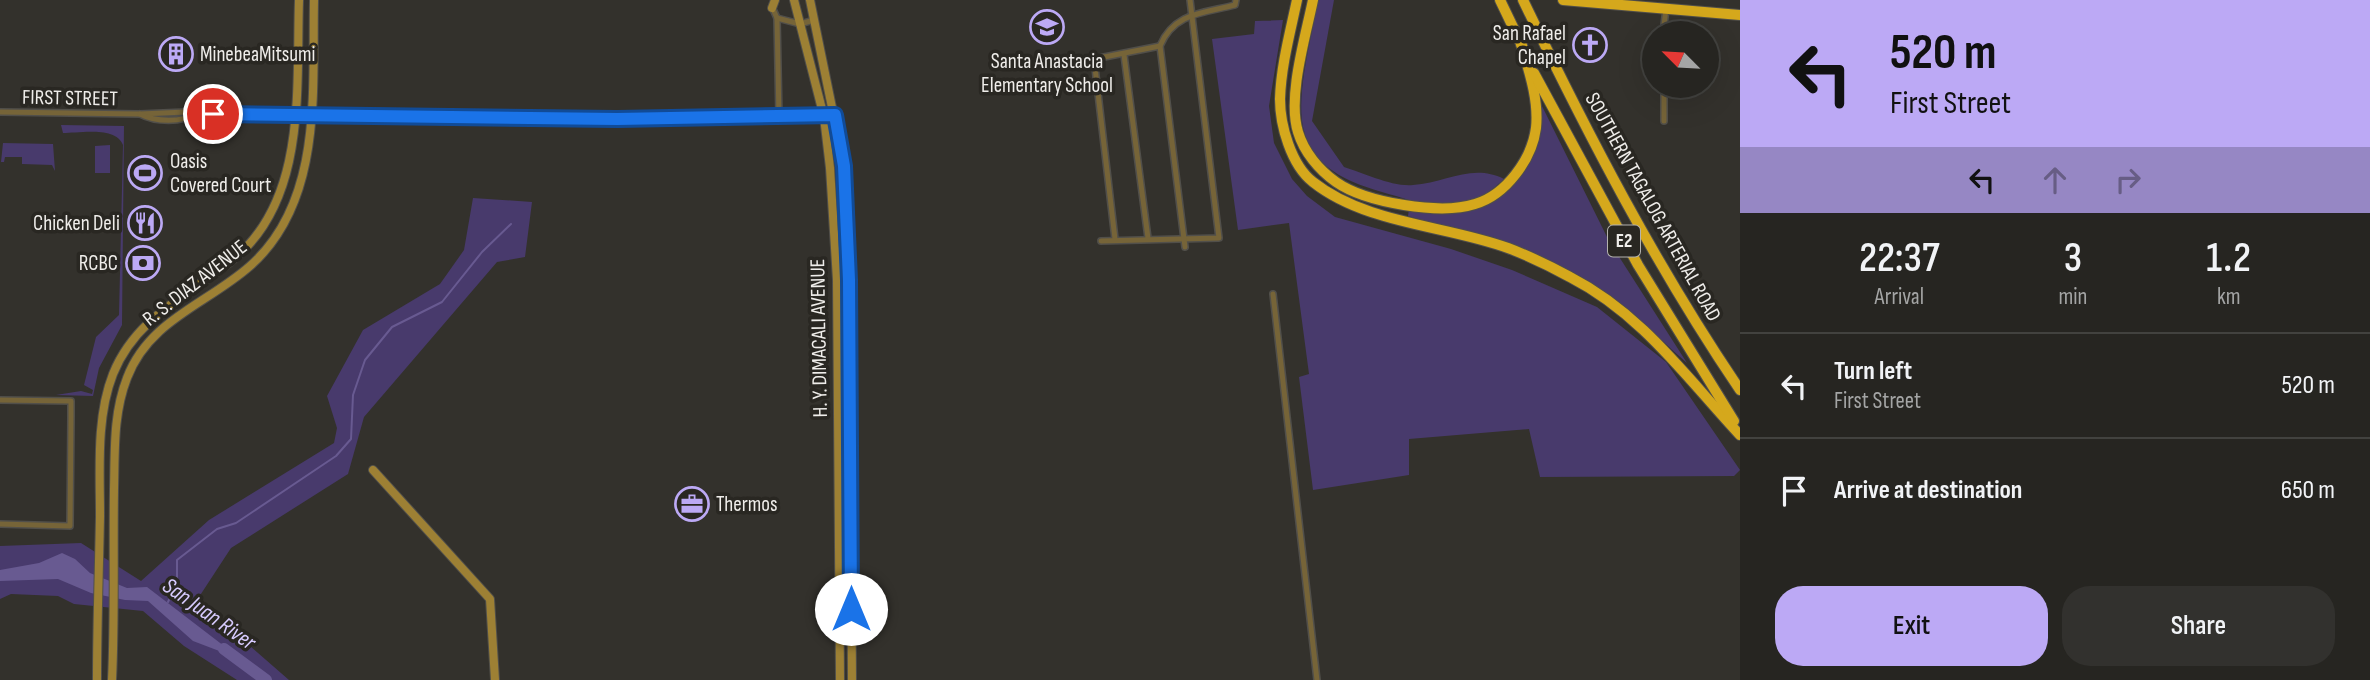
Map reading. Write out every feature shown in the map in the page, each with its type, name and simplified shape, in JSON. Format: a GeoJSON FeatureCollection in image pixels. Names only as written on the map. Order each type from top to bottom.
{"type":"FeatureCollection","features":[{"type":"Feature","properties":{"kind":"highway"},"geometry":{"type":"LineString","coordinates":[[1297,0],[1284,62],[1280,101],[1284,131],[1296,160],[1310,180],[1353,204],[1507,247],[1573,278],[1634,318],[1740,433]]}},
{"type":"Feature","properties":{"kind":"highway"},"geometry":{"type":"LineString","coordinates":[[1313,0],[1297,89],[1297,130],[1305,149],[1320,169],[1338,184],[1398,202],[1456,208],[1478,204],[1499,191],[1518,171],[1529,152],[1536,129],[1532,84],[1521,44]]}},
{"type":"Feature","properties":{"kind":"highway","name":"SOUTHERN TAGALOG ARTERIAL ROAD"},"geometry":{"type":"LineString","coordinates":[[1500,0],[1606,209],[1675,329],[1740,433]]}},
{"type":"Feature","properties":{"kind":"highway","name":"SOUTHERN TAGALOG ARTERIAL ROAD"},"geometry":{"type":"LineString","coordinates":[[1523,0],[1557,73],[1653,253],[1740,390]]}},
{"type":"Feature","properties":{"kind":"highway"},"geometry":{"type":"LineString","coordinates":[[1563,0],[1642,3],[1740,15]]}},
{"type":"Feature","properties":{"kind":"street","name":"R. S. DIAZ AVENUE"},"geometry":{"type":"LineString","coordinates":[[97,680],[100,464],[106,395],[114,372],[143,326],[174,300],[229,263],[257,236],[277,202],[294,136],[299,0]]}},
{"type":"Feature","properties":{"kind":"street","name":"R. S. DIAZ AVENUE"},"geometry":{"type":"LineString","coordinates":[[112,680],[117,411],[127,377],[154,334],[181,311],[250,266],[274,238],[291,210],[303,177],[311,115],[314,0]]}},
{"type":"Feature","properties":{"kind":"street","name":"H. Y. DIMACALI AVENUE"},"geometry":{"type":"LineString","coordinates":[[794,0],[824,117],[837,280],[840,680]]}},
{"type":"Feature","properties":{"kind":"street"},"geometry":{"type":"LineString","coordinates":[[1101,241],[1219,238],[1190,0]]}},
{"type":"Feature","properties":{"kind":"street"},"geometry":{"type":"LineString","coordinates":[[1185,247],[1160,46],[1164,37],[1191,14],[1236,5],[1236,0]]}},
{"type":"Feature","properties":{"kind":"street","name":"H. Y. DIMACALI AVENUE"},"geometry":{"type":"LineString","coordinates":[[810,1],[844,166],[849,280],[852,680]]}},
{"type":"Feature","properties":{"kind":"street"},"geometry":{"type":"LineString","coordinates":[[773,3],[777,18],[779,118]]}},
{"type":"Feature","properties":{"kind":"street"},"geometry":{"type":"LineString","coordinates":[[777,18],[800,24],[815,20]]}},
{"type":"Feature","properties":{"kind":"street"},"geometry":{"type":"LineString","coordinates":[[298,24],[314,25]]}},
{"type":"Feature","properties":{"kind":"street"},"geometry":{"type":"LineString","coordinates":[[1084,61],[1160,46]]}},
{"type":"Feature","properties":{"kind":"street"},"geometry":{"type":"LineString","coordinates":[[1124,55],[1148,239]]}},
{"type":"Feature","properties":{"kind":"street"},"geometry":{"type":"LineString","coordinates":[[1094,60],[1115,239]]}},
{"type":"Feature","properties":{"kind":"street"},"geometry":{"type":"LineString","coordinates":[[1664,98],[1664,121]]}},
{"type":"Feature","properties":{"kind":"street","name":"FIRST STREET"},"geometry":{"type":"LineString","coordinates":[[0,112],[140,114],[150,111],[617,119],[835,115]]}},
{"type":"Feature","properties":{"kind":"street"},"geometry":{"type":"LineString","coordinates":[[837,280],[849,280]]}},
{"type":"Feature","properties":{"kind":"street"},"geometry":{"type":"LineString","coordinates":[[1273,294],[1317,680]]}},
{"type":"Feature","properties":{"kind":"street"},"geometry":{"type":"LineString","coordinates":[[114,372],[127,377]]}},
{"type":"Feature","properties":{"kind":"street"},"geometry":{"type":"LineString","coordinates":[[0,400],[71,401],[70,526],[0,524]]}},
{"type":"Feature","properties":{"kind":"street"},"geometry":{"type":"LineString","coordinates":[[100,464],[115,465]]}},
{"type":"Feature","properties":{"kind":"street"},"geometry":{"type":"LineString","coordinates":[[373,470],[490,599],[495,680]]}},
{"type":"Feature","properties":{"kind":"shaded area"},"geometry":{"type":"Polygon","coordinates":[[[1318,0],[1334,0],[1312,121],[1344,167],[1387,182],[1405,185],[1425,184],[1470,173],[1504,179],[1474,200],[1460,205],[1438,206],[1366,187],[1339,175],[1316,156],[1308,143],[1301,113],[1303,81],[1318,0]]]}},
{"type":"Feature","properties":{"kind":"shaded area"},"geometry":{"type":"Polygon","coordinates":[[[1283,20],[1269,106],[1274,143],[1292,179],[1307,196],[1335,217],[1451,249],[1512,270],[1597,307],[1666,362],[1740,470],[1734,476],[1540,477],[1529,429],[1409,439],[1409,475],[1313,490],[1299,377],[1309,374],[1289,223],[1238,230],[1212,39],[1254,34],[1255,21],[1283,20]]]}},
{"type":"Feature","properties":{"kind":"shaded area"},"geometry":{"type":"Polygon","coordinates":[[[1538,98],[1609,241],[1687,363],[1619,303],[1574,273],[1513,247],[1408,216],[1409,209],[1486,201],[1530,159],[1538,98]]]}},
{"type":"Feature","properties":{"kind":"shaded area"},"geometry":{"type":"Polygon","coordinates":[[[61,125],[124,126],[122,325],[99,368],[93,396],[56,395],[81,391],[92,394],[93,390],[84,385],[96,337],[119,315],[123,145],[113,135],[105,133],[63,133],[61,125]]]}},
{"type":"Feature","properties":{"kind":"shaded area"},"geometry":{"type":"Polygon","coordinates":[[[3,143],[53,144],[55,171],[52,165],[22,164],[22,157],[5,157],[4,162],[1,162],[3,143]]]}},
{"type":"Feature","properties":{"kind":"shaded area"},"geometry":{"type":"Polygon","coordinates":[[[110,145],[110,173],[95,173],[95,146],[110,145]]]}},
{"type":"Feature","properties":{"kind":"shaded area"},"geometry":{"type":"Polygon","coordinates":[[[473,198],[532,202],[525,257],[497,262],[364,417],[348,474],[231,548],[197,600],[289,680],[237,680],[184,646],[143,611],[74,604],[58,596],[11,594],[0,599],[0,546],[81,543],[141,581],[209,520],[334,443],[337,428],[327,396],[363,330],[440,284],[464,250],[473,198]]]}},
{"type":"Feature","properties":{"kind":"shaded area"},"geometry":{"type":"Polygon","coordinates":[[[62,553],[75,559],[90,573],[127,588],[147,587],[235,657],[193,641],[148,601],[125,600],[91,593],[58,579],[0,581],[0,570],[39,563],[62,553]]]}},
{"type":"Feature","properties":{"kind":"waterway"},"geometry":{"type":"LineString","coordinates":[[168,602],[177,582],[177,560],[217,529],[236,523],[336,456],[351,439],[353,395],[365,360],[392,327],[442,302],[482,252],[511,224]]}},
{"type":"Feature","properties":{"kind":"waterway","name":"San Juan River"},"geometry":{"type":"LineString","coordinates":[[224,649],[266,680]]}},
{"type":"Feature","properties":{"kind":"place","name":"Santa Anastacia Elementary School"},"geometry":{"type":"Point","coordinates":[1047,27]}},
{"type":"Feature","properties":{"kind":"place","name":"San Rafael Chapel"},"geometry":{"type":"Point","coordinates":[1590,45]}},
{"type":"Feature","properties":{"kind":"place","name":"MinebeaMitsumi"},"geometry":{"type":"Point","coordinates":[176,54]}},
{"type":"Feature","properties":{"kind":"place","name":"Oasis Covered Court"},"geometry":{"type":"Point","coordinates":[145,173]}},
{"type":"Feature","properties":{"kind":"place","name":"Chicken Deli"},"geometry":{"type":"Point","coordinates":[145,223]}},
{"type":"Feature","properties":{"kind":"place","name":"RCBC"},"geometry":{"type":"Point","coordinates":[143,263]}},
{"type":"Feature","properties":{"kind":"place","name":"Thermos"},"geometry":{"type":"Point","coordinates":[692,504]}},
{"type":"Feature","properties":{"kind":"route"},"geometry":{"type":"LineString","coordinates":[[213,114],[617,119],[835,115],[844,166],[849,280],[851,609]]}}]}
